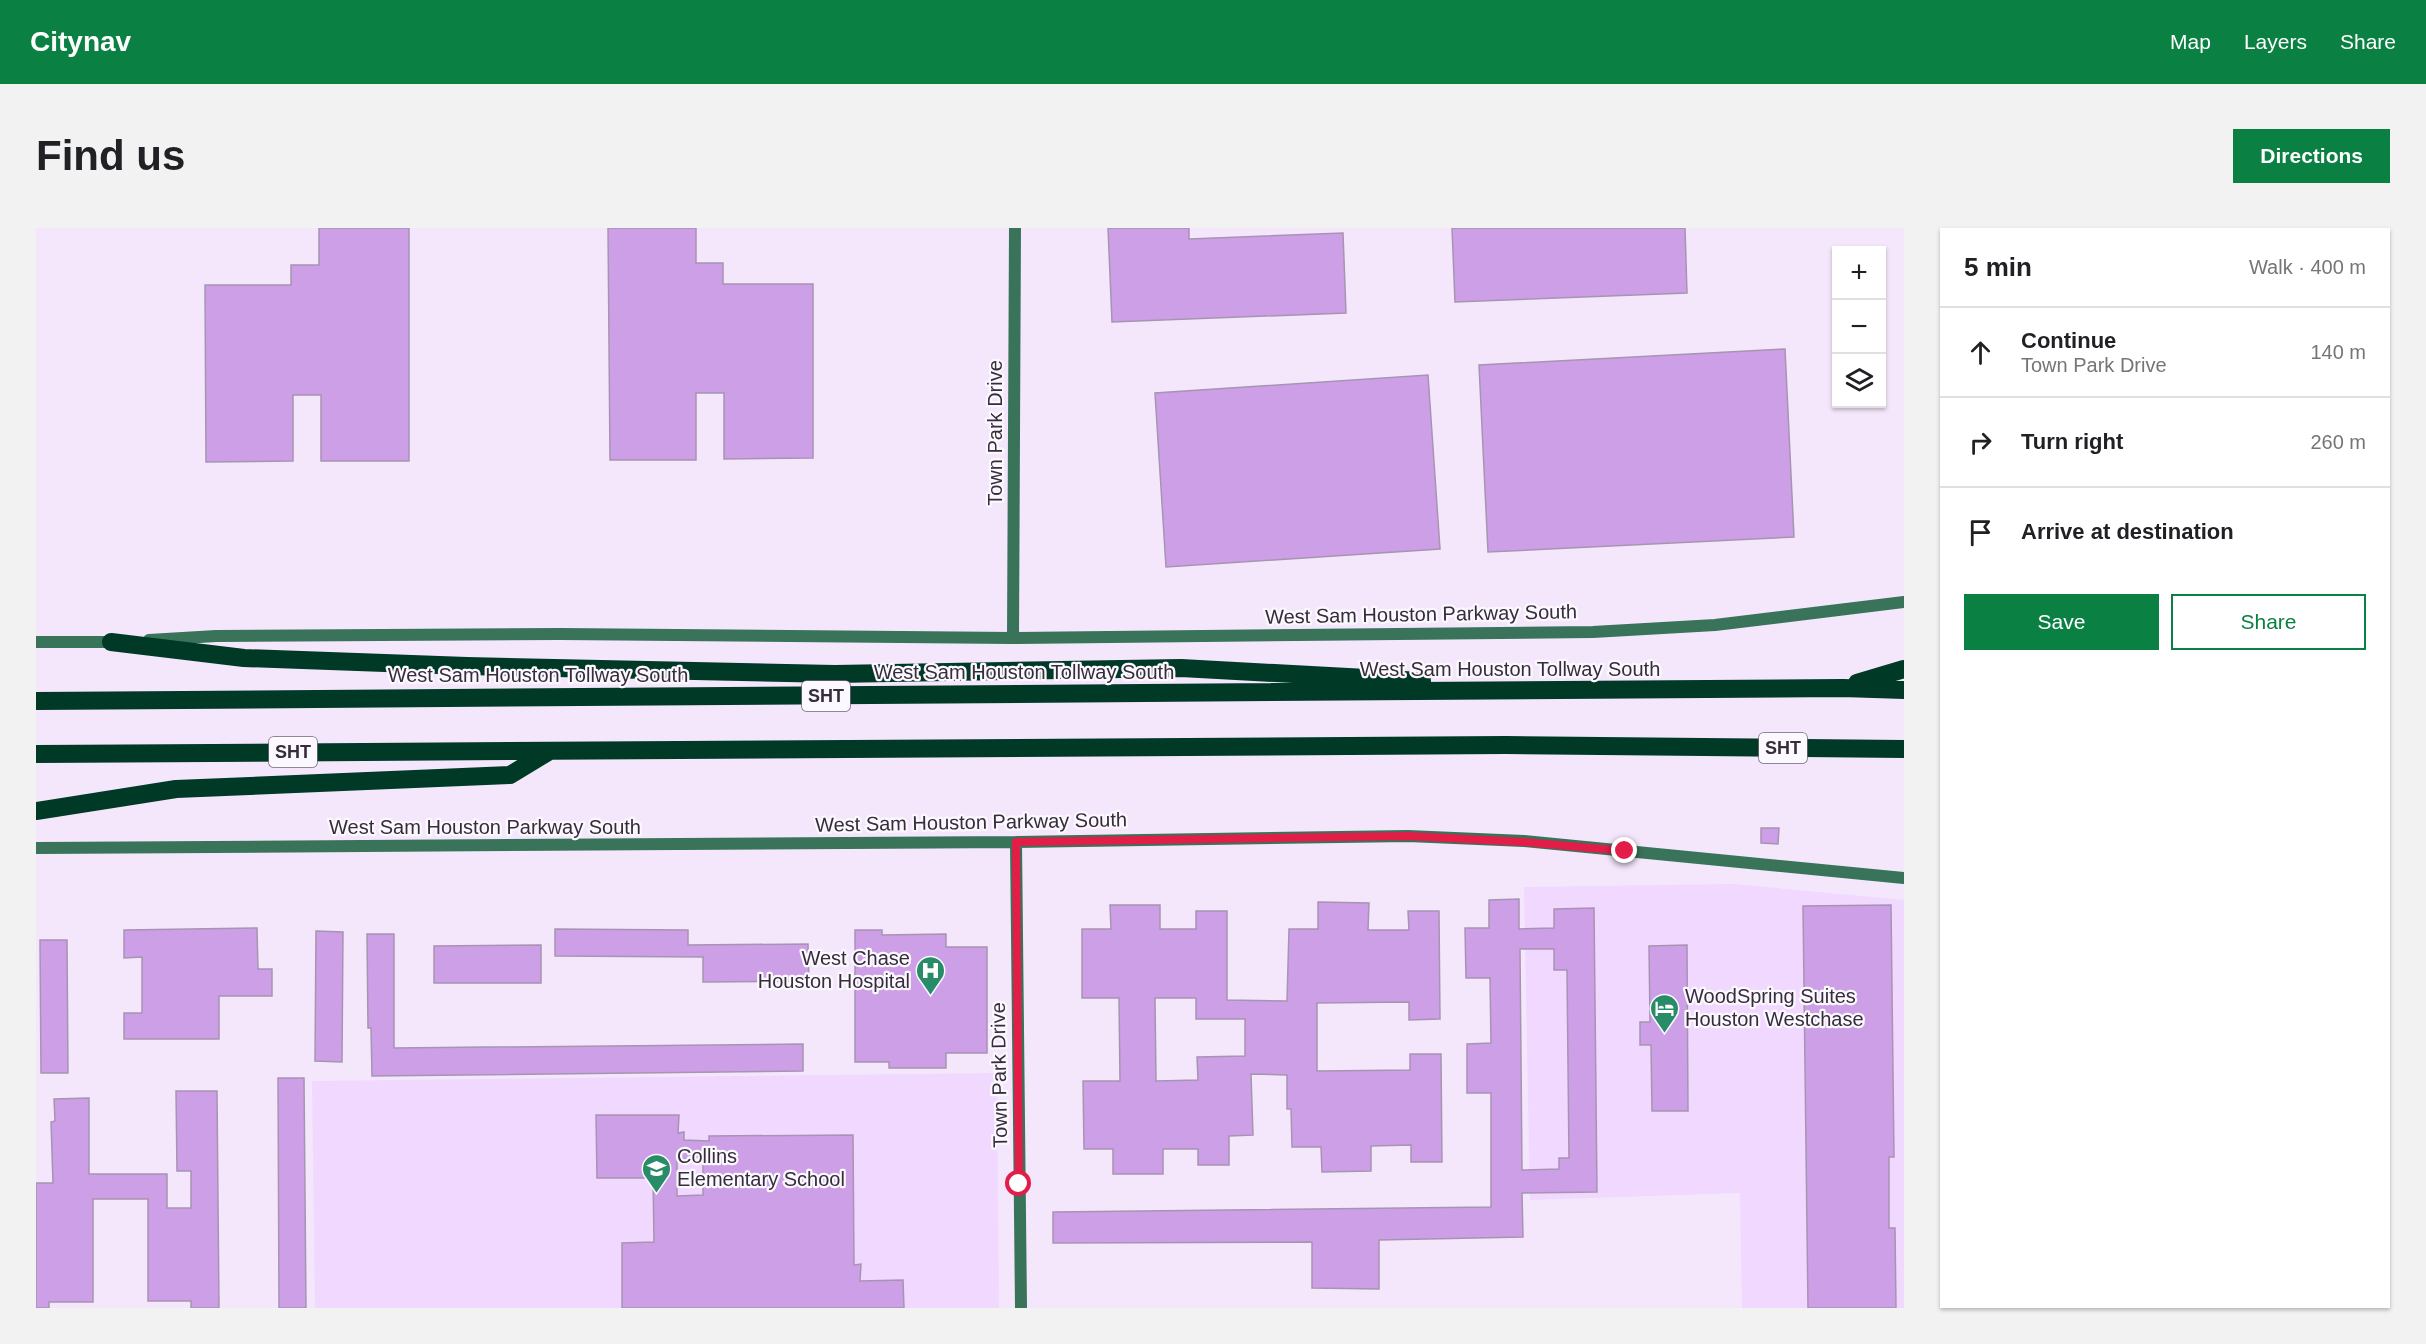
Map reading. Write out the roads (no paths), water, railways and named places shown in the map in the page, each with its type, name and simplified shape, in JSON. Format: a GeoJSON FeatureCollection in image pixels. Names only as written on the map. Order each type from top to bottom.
{"type":"FeatureCollection","features":[{"type":"Feature","properties":{"kind":"highway"},"geometry":{"type":"LineString","coordinates":[[111,642],[244,658],[836,674],[1181,668],[1616,691]]}},
{"type":"Feature","properties":{"kind":"highway"},"geometry":{"type":"LineString","coordinates":[[1843,688],[1904,669]]}},
{"type":"Feature","properties":{"kind":"highway","name":"West Sam Houston Tollway South"},"geometry":{"type":"LineString","coordinates":[[36,701],[1843,688],[1904,690]]}},
{"type":"Feature","properties":{"kind":"highway","name":"SHT"},"geometry":{"type":"LineString","coordinates":[[36,754],[1494,745],[1903,751]]}},
{"type":"Feature","properties":{"kind":"highway"},"geometry":{"type":"LineString","coordinates":[[36,811],[176,789],[510,775],[550,751]]}},
{"type":"Feature","properties":{"kind":"main road","name":"Town Park Drive"},"geometry":{"type":"LineString","coordinates":[[1013,638],[1015,228]]}},
{"type":"Feature","properties":{"kind":"main road","name":"West Sam Houston Parkway South"},"geometry":{"type":"LineString","coordinates":[[36,642],[111,642],[216,636],[548,634],[1013,638],[1604,632],[1703,626],[1904,602]]}},
{"type":"Feature","properties":{"kind":"main road","name":"West Sam Houston Parkway South"},"geometry":{"type":"LineString","coordinates":[[36,849],[1016,842],[1348,836],[1466,838],[1576,846],[1904,878]]}},
{"type":"Feature","properties":{"kind":"main road","name":"Town Park Drive"},"geometry":{"type":"LineString","coordinates":[[1016,842],[1021,1308]]}},
{"type":"Feature","properties":{"kind":"place","name":"West Chase Houston Hospital"},"geometry":{"type":"Point","coordinates":[931,996]}},
{"type":"Feature","properties":{"kind":"place","name":"WoodSpring Suites Houston Westchase"},"geometry":{"type":"Point","coordinates":[1664,1034]}},
{"type":"Feature","properties":{"kind":"place","name":"Collins Elementary School"},"geometry":{"type":"Point","coordinates":[656,1194]}}]}
